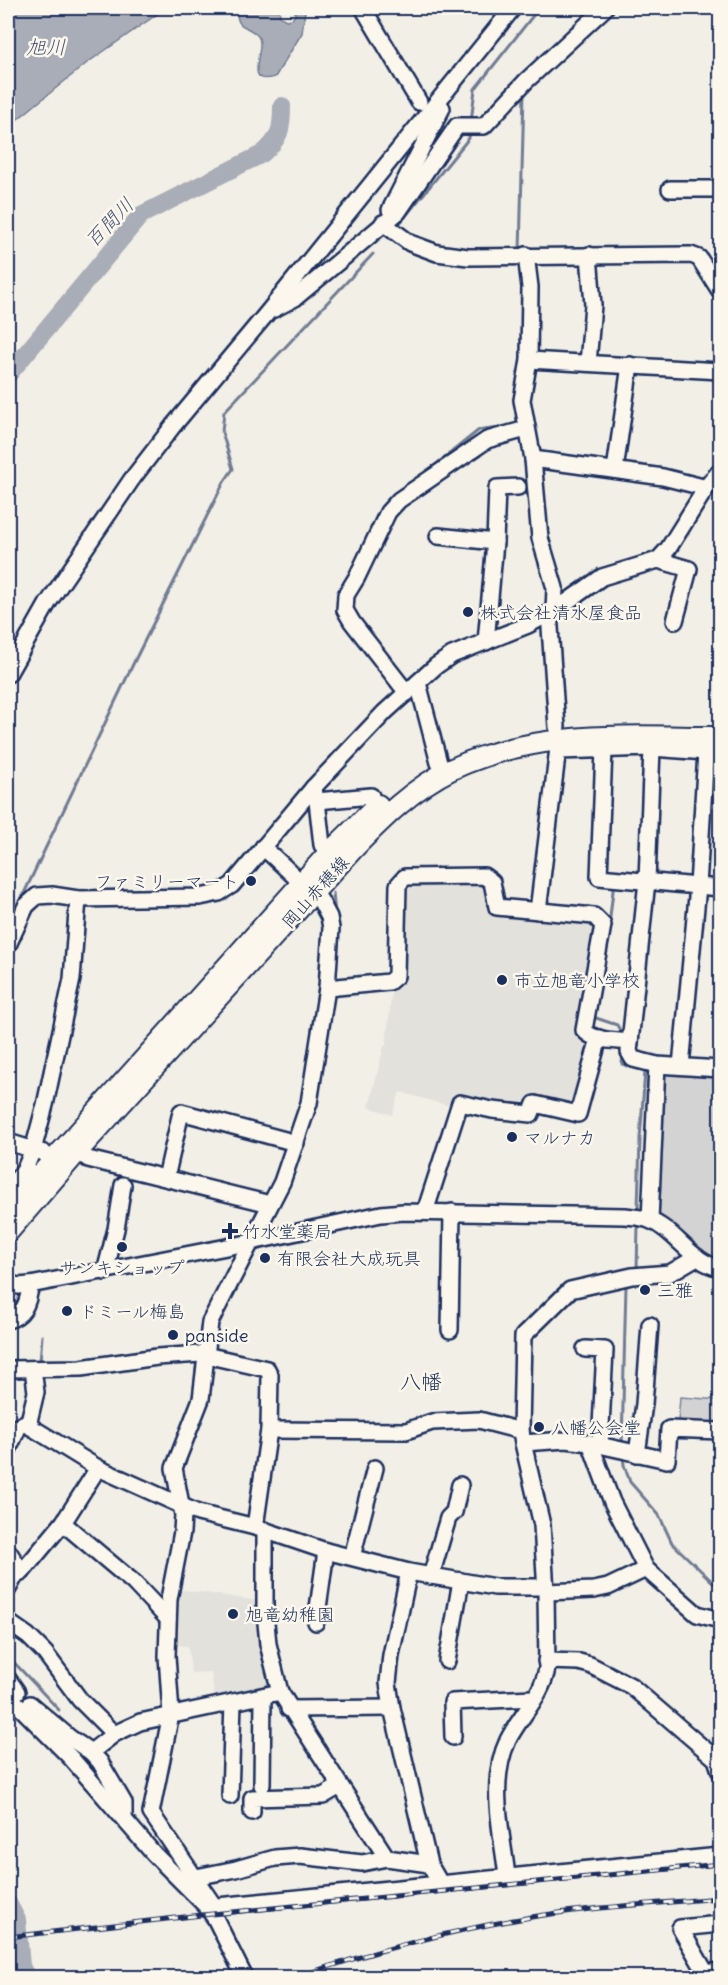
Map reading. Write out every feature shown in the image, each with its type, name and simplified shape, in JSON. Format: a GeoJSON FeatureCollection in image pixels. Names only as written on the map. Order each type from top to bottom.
{"type":"FeatureCollection","features":[{"type":"Feature","properties":{"kind":"main road","name":"岡山赤穂線"},"geometry":{"type":"LineString","coordinates":[[8,1232],[308,888],[327,855],[378,805],[410,781],[439,763],[496,739],[558,740],[584,724],[720,724]]}},
{"type":"Feature","properties":{"kind":"main road","name":"岡山赤穂線"},"geometry":{"type":"LineString","coordinates":[[8,1211],[308,888],[387,814],[425,785],[450,770],[499,751],[558,740],[585,736],[720,737]]}},
{"type":"Feature","properties":{"kind":"street"},"geometry":{"type":"LineString","coordinates":[[363,8],[419,102]]}},
{"type":"Feature","properties":{"kind":"street"},"geometry":{"type":"LineString","coordinates":[[8,674],[48,603],[132,480],[173,426],[513,8]]}},
{"type":"Feature","properties":{"kind":"street"},"geometry":{"type":"LineString","coordinates":[[268,312],[295,298],[398,212],[458,126],[484,126],[524,82],[605,8]]}},
{"type":"Feature","properties":{"kind":"street"},"geometry":{"type":"LineString","coordinates":[[383,223],[456,80]]}},
{"type":"Feature","properties":{"kind":"street"},"geometry":{"type":"LineString","coordinates":[[670,189],[720,189]]}},
{"type":"Feature","properties":{"kind":"street"},"geometry":{"type":"LineString","coordinates":[[383,223],[410,243],[437,253],[468,257],[691,255],[699,258],[720,291]]}},
{"type":"Feature","properties":{"kind":"street"},"geometry":{"type":"LineString","coordinates":[[522,255],[530,287],[529,360],[522,400],[532,459],[540,537],[555,588],[552,612],[558,740],[538,911]]}},
{"type":"Feature","properties":{"kind":"street"},"geometry":{"type":"LineString","coordinates":[[588,363],[592,305],[589,255]]}},
{"type":"Feature","properties":{"kind":"street"},"geometry":{"type":"LineString","coordinates":[[529,360],[720,371]]}},
{"type":"Feature","properties":{"kind":"street"},"geometry":{"type":"LineString","coordinates":[[615,470],[630,365]]}},
{"type":"Feature","properties":{"kind":"street"},"geometry":{"type":"LineString","coordinates":[[439,763],[413,688],[352,622],[345,610],[346,595],[388,513],[399,500],[487,440],[526,429]]}},
{"type":"Feature","properties":{"kind":"street"},"geometry":{"type":"LineString","coordinates":[[532,459],[663,477],[706,488]]}},
{"type":"Feature","properties":{"kind":"street"},"geometry":{"type":"LineString","coordinates":[[8,945],[26,906],[37,896],[52,895],[78,899],[200,897],[219,892],[232,885],[263,848],[319,792],[385,712],[413,688],[452,655],[552,612],[602,577],[658,560],[668,549],[706,488],[720,471]]}},
{"type":"Feature","properties":{"kind":"street"},"geometry":{"type":"LineString","coordinates":[[486,642],[495,542],[497,489],[518,488]]}},
{"type":"Feature","properties":{"kind":"street"},"geometry":{"type":"LineString","coordinates":[[438,536],[495,542]]}},
{"type":"Feature","properties":{"kind":"street"},"geometry":{"type":"LineString","coordinates":[[658,560],[689,569],[675,621]]}},
{"type":"Feature","properties":{"kind":"street"},"geometry":{"type":"LineString","coordinates":[[558,740],[604,750],[652,748],[713,752],[681,1066]]}},
{"type":"Feature","properties":{"kind":"street"},"geometry":{"type":"LineString","coordinates":[[652,748],[647,877],[629,1052],[633,1059],[657,1065],[720,1069]]}},
{"type":"Feature","properties":{"kind":"street"},"geometry":{"type":"LineString","coordinates":[[604,750],[599,877],[647,877],[698,882],[720,888]]}},
{"type":"Feature","properties":{"kind":"street"},"geometry":{"type":"LineString","coordinates":[[319,792],[370,796]]}},
{"type":"Feature","properties":{"kind":"street"},"geometry":{"type":"LineString","coordinates":[[319,792],[322,845]]}},
{"type":"Feature","properties":{"kind":"street"},"geometry":{"type":"LineString","coordinates":[[245,1977],[196,1877],[151,1813],[171,1714],[167,1656],[169,1599],[182,1532],[182,1508],[174,1468],[201,1399],[210,1322],[249,1242],[282,1182],[309,1103],[327,987],[332,928],[324,907],[308,888],[263,848]]}},
{"type":"Feature","properties":{"kind":"street"},"geometry":{"type":"LineString","coordinates":[[327,987],[389,982],[396,976],[398,885],[405,877],[484,876],[492,882],[497,906],[594,916],[603,925],[584,1030],[588,1035],[599,1038],[630,1042]]}},
{"type":"Feature","properties":{"kind":"street"},"geometry":{"type":"LineString","coordinates":[[8,1190],[24,1171],[33,1150],[45,1105],[72,979],[78,899]]}},
{"type":"Feature","properties":{"kind":"street"},"geometry":{"type":"LineString","coordinates":[[425,1212],[460,1103],[492,1110],[531,1114],[535,1104],[578,1114],[599,1038]]}},
{"type":"Feature","properties":{"kind":"street"},"geometry":{"type":"LineString","coordinates":[[650,1220],[657,1065]]}},
{"type":"Feature","properties":{"kind":"street"},"geometry":{"type":"LineString","coordinates":[[166,1178],[181,1112],[296,1143]]}},
{"type":"Feature","properties":{"kind":"street"},"geometry":{"type":"LineString","coordinates":[[8,1142],[44,1153],[52,1161]]}},
{"type":"Feature","properties":{"kind":"street"},"geometry":{"type":"LineString","coordinates":[[78,1151],[88,1159],[270,1204]]}},
{"type":"Feature","properties":{"kind":"street"},"geometry":{"type":"LineString","coordinates":[[105,1272],[116,1228],[123,1185]]}},
{"type":"Feature","properties":{"kind":"street"},"geometry":{"type":"LineString","coordinates":[[8,1283],[18,1286],[30,1285],[105,1272],[381,1214],[425,1212],[625,1216],[650,1220],[697,1257],[712,1267],[720,1268]]}},
{"type":"Feature","properties":{"kind":"street"},"geometry":{"type":"LineString","coordinates":[[450,1330],[452,1212]]}},
{"type":"Feature","properties":{"kind":"street"},"geometry":{"type":"LineString","coordinates":[[507,1876],[497,1791],[498,1763],[508,1739],[545,1680],[546,1661],[542,1525],[522,1437],[523,1336],[570,1290],[632,1276],[670,1273],[697,1257]]}},
{"type":"Feature","properties":{"kind":"street"},"geometry":{"type":"LineString","coordinates":[[8,1320],[23,1313],[30,1285]]}},
{"type":"Feature","properties":{"kind":"street"},"geometry":{"type":"LineString","coordinates":[[627,1451],[644,1404],[650,1324]]}},
{"type":"Feature","properties":{"kind":"street"},"geometry":{"type":"LineString","coordinates":[[585,1349],[606,1350],[595,1444],[612,1502],[646,1569],[697,1614],[720,1620]]}},
{"type":"Feature","properties":{"kind":"street"},"geometry":{"type":"LineString","coordinates":[[8,1369],[81,1368],[157,1356],[205,1355],[267,1370],[270,1375],[269,1430],[260,1529],[268,1644],[280,1692],[289,1709],[387,1858]]}},
{"type":"Feature","properties":{"kind":"street"},"geometry":{"type":"LineString","coordinates":[[33,1369],[36,1392],[29,1421],[31,1428],[98,1468],[182,1508],[260,1529],[326,1551],[409,1572],[495,1587],[594,1590],[608,1587],[646,1569]]}},
{"type":"Feature","properties":{"kind":"street"},"geometry":{"type":"LineString","coordinates":[[269,1430],[406,1431],[432,1422],[478,1420],[522,1437],[595,1444],[667,1460],[669,1428],[720,1431]]}},
{"type":"Feature","properties":{"kind":"street"},"geometry":{"type":"LineString","coordinates":[[8,1450],[19,1426],[29,1421]]}},
{"type":"Feature","properties":{"kind":"street"},"geometry":{"type":"LineString","coordinates":[[8,1589],[15,1576],[22,1572],[63,1523],[98,1468]]}},
{"type":"Feature","properties":{"kind":"street"},"geometry":{"type":"LineString","coordinates":[[352,1557],[375,1468]]}},
{"type":"Feature","properties":{"kind":"street"},"geometry":{"type":"LineString","coordinates":[[431,1576],[448,1518],[454,1512],[460,1485]]}},
{"type":"Feature","properties":{"kind":"street"},"geometry":{"type":"LineString","coordinates":[[63,1523],[133,1582],[168,1619]]}},
{"type":"Feature","properties":{"kind":"street"},"geometry":{"type":"LineString","coordinates":[[8,1551],[22,1572]]}},
{"type":"Feature","properties":{"kind":"street"},"geometry":{"type":"LineString","coordinates":[[316,1622],[326,1551]]}},
{"type":"Feature","properties":{"kind":"street"},"geometry":{"type":"LineString","coordinates":[[409,1572],[391,1655],[388,1683],[429,1864],[440,1883]]}},
{"type":"Feature","properties":{"kind":"street"},"geometry":{"type":"LineString","coordinates":[[447,1661],[461,1581]]}},
{"type":"Feature","properties":{"kind":"street"},"geometry":{"type":"LineString","coordinates":[[8,1622],[28,1636],[45,1653],[80,1700],[114,1734]]}},
{"type":"Feature","properties":{"kind":"street"},"geometry":{"type":"LineString","coordinates":[[546,1661],[579,1662],[590,1665],[631,1686],[716,1759],[720,1772]]}},
{"type":"Feature","properties":{"kind":"street"},"geometry":{"type":"LineString","coordinates":[[8,1679],[11,1695],[71,1758],[154,1854],[211,1906],[720,1856]]}},
{"type":"Feature","properties":{"kind":"street"},"geometry":{"type":"LineString","coordinates":[[92,1752],[114,1734],[140,1722],[280,1692]]}},
{"type":"Feature","properties":{"kind":"street"},"geometry":{"type":"LineString","coordinates":[[11,1695],[92,1752],[124,1803],[124,1817]]}},
{"type":"Feature","properties":{"kind":"street"},"geometry":{"type":"LineString","coordinates":[[262,1785],[263,1696]]}},
{"type":"Feature","properties":{"kind":"street"},"geometry":{"type":"LineString","coordinates":[[453,1737],[452,1702],[534,1698]]}},
{"type":"Feature","properties":{"kind":"street"},"geometry":{"type":"LineString","coordinates":[[230,1796],[233,1702]]}},
{"type":"Feature","properties":{"kind":"street"},"geometry":{"type":"LineString","coordinates":[[289,1709],[392,1708]]}},
{"type":"Feature","properties":{"kind":"street"},"geometry":{"type":"LineString","coordinates":[[252,1812],[252,1798],[323,1796],[340,1786]]}},
{"type":"Feature","properties":{"kind":"street"},"geometry":{"type":"LineString","coordinates":[[196,1877],[274,1858],[300,1856],[362,1863],[387,1858],[429,1864]]}},
{"type":"Feature","properties":{"kind":"street"},"geometry":{"type":"LineString","coordinates":[[720,1924],[680,1928],[706,1973],[720,1971]]}},
{"type":"Feature","properties":{"kind":"shaded area"},"geometry":{"type":"Polygon","coordinates":[[[482,880],[488,885],[494,911],[593,921],[597,928],[577,1035],[592,1048],[573,1108],[527,1098],[527,1108],[453,1107],[400,1092],[392,1115],[369,1107],[384,1046],[386,1046],[392,987],[401,986],[402,886],[408,882],[482,880]]]}},
{"type":"Feature","properties":{"kind":"shaded area"},"geometry":{"type":"Polygon","coordinates":[[[662,1070],[720,1076],[720,1263],[702,1253],[658,1214],[662,1070]]]}},
{"type":"Feature","properties":{"kind":"shaded area"},"geometry":{"type":"Polygon","coordinates":[[[680,1397],[720,1400],[720,1425],[678,1422],[680,1397]]]}},
{"type":"Feature","properties":{"kind":"shaded area"},"geometry":{"type":"Polygon","coordinates":[[[178,1589],[259,1601],[271,1683],[269,1688],[220,1698],[214,1695],[211,1672],[191,1673],[188,1646],[173,1645],[173,1618],[178,1589]]]}},
{"type":"Feature","properties":{"kind":"water","name":"旭川"},"geometry":{"type":"Polygon","coordinates":[[[8,8],[166,8],[87,63],[8,127],[8,8]]]}},
{"type":"Feature","properties":{"kind":"water"},"geometry":{"type":"Polygon","coordinates":[[[237,8],[279,8],[280,16],[286,20],[292,19],[295,15],[295,8],[302,8],[305,11],[302,33],[275,77],[265,79],[259,76],[257,65],[260,42],[254,32],[240,24],[237,8]]]}},
{"type":"Feature","properties":{"kind":"waterway"},"geometry":{"type":"LineString","coordinates":[[471,122],[475,89],[539,8]]}},
{"type":"Feature","properties":{"kind":"waterway"},"geometry":{"type":"LineString","coordinates":[[520,252],[524,91]]}},
{"type":"Feature","properties":{"kind":"waterway","name":"百間川"},"geometry":{"type":"LineString","coordinates":[[8,375],[141,215],[262,154],[273,144],[279,133],[282,106]]}},
{"type":"Feature","properties":{"kind":"waterway"},"geometry":{"type":"LineString","coordinates":[[400,223],[469,138],[470,131]]}},
{"type":"Feature","properties":{"kind":"waterway"},"geometry":{"type":"LineString","coordinates":[[18,906],[136,658],[224,482],[233,469],[222,432],[224,412],[373,254]]}},
{"type":"Feature","properties":{"kind":"waterway"},"geometry":{"type":"LineString","coordinates":[[513,427],[517,422],[517,411]]}},
{"type":"Feature","properties":{"kind":"waterway"},"geometry":{"type":"LineString","coordinates":[[419,478],[479,430],[504,428]]}},
{"type":"Feature","properties":{"kind":"waterway"},"geometry":{"type":"LineString","coordinates":[[609,926],[614,882]]}},
{"type":"Feature","properties":{"kind":"waterway"},"geometry":{"type":"LineString","coordinates":[[333,893],[335,915]]}},
{"type":"Feature","properties":{"kind":"waterway"},"geometry":{"type":"LineString","coordinates":[[593,1015],[593,1017],[617,1025],[623,1036]]}},
{"type":"Feature","properties":{"kind":"waterway"},"geometry":{"type":"LineString","coordinates":[[623,1052],[622,1064],[645,1071],[638,1209]]}},
{"type":"Feature","properties":{"kind":"waterway"},"geometry":{"type":"LineString","coordinates":[[637,1270],[638,1225]]}},
{"type":"Feature","properties":{"kind":"waterway"},"geometry":{"type":"LineString","coordinates":[[622,1445],[626,1285]]}},
{"type":"Feature","properties":{"kind":"waterway"},"geometry":{"type":"LineString","coordinates":[[40,1362],[42,1336]]}},
{"type":"Feature","properties":{"kind":"waterway"},"geometry":{"type":"LineString","coordinates":[[623,1454],[630,1482],[659,1515],[672,1543],[720,1589]]}},
{"type":"Feature","properties":{"kind":"waterway"},"geometry":{"type":"LineString","coordinates":[[8,1656],[59,1710]]}},
{"type":"Feature","properties":{"kind":"waterway","name":"百間川"},"geometry":{"type":"LineString","coordinates":[[8,1903],[17,1920],[21,1966],[27,1978]]}},
{"type":"Feature","properties":{"kind":"railway"},"geometry":{"type":"LineString","coordinates":[[8,1937],[202,1915],[720,1864]]}},
{"type":"Feature","properties":{"kind":"railway"},"geometry":{"type":"LineString","coordinates":[[294,1978],[406,1944],[491,1924],[620,1906],[720,1898]]}},
{"type":"Feature","properties":{"kind":"place","name":"株式会社清水屋食品"},"geometry":{"type":"Point","coordinates":[468,612]}},
{"type":"Feature","properties":{"kind":"place","name":"ファミリーマート"},"geometry":{"type":"Point","coordinates":[251,881]}},
{"type":"Feature","properties":{"kind":"place","name":"市立旭竜小学校"},"geometry":{"type":"Point","coordinates":[502,980]}},
{"type":"Feature","properties":{"kind":"place","name":"マルナカ"},"geometry":{"type":"Point","coordinates":[512,1137]}},
{"type":"Feature","properties":{"kind":"place","name":"竹水堂薬局"},"geometry":{"type":"Point","coordinates":[230,1231]}},
{"type":"Feature","properties":{"kind":"place","name":"サンキショップ"},"geometry":{"type":"Point","coordinates":[122,1247]}},
{"type":"Feature","properties":{"kind":"place","name":"有限会社大成玩具"},"geometry":{"type":"Point","coordinates":[265,1258]}},
{"type":"Feature","properties":{"kind":"place","name":"三雅"},"geometry":{"type":"Point","coordinates":[645,1290]}},
{"type":"Feature","properties":{"kind":"place","name":"ドミール梅島"},"geometry":{"type":"Point","coordinates":[67,1311]}},
{"type":"Feature","properties":{"kind":"place","name":"panside"},"geometry":{"type":"Point","coordinates":[173,1335]}},
{"type":"Feature","properties":{"kind":"place","name":"八幡公会堂"},"geometry":{"type":"Point","coordinates":[539,1427]}},
{"type":"Feature","properties":{"kind":"place","name":"旭竜幼稚園"},"geometry":{"type":"Point","coordinates":[233,1614]}},
{"type":"Feature","properties":{"kind":"district","name":"八幡"},"geometry":{"type":"Point","coordinates":[421,1381]}}]}
